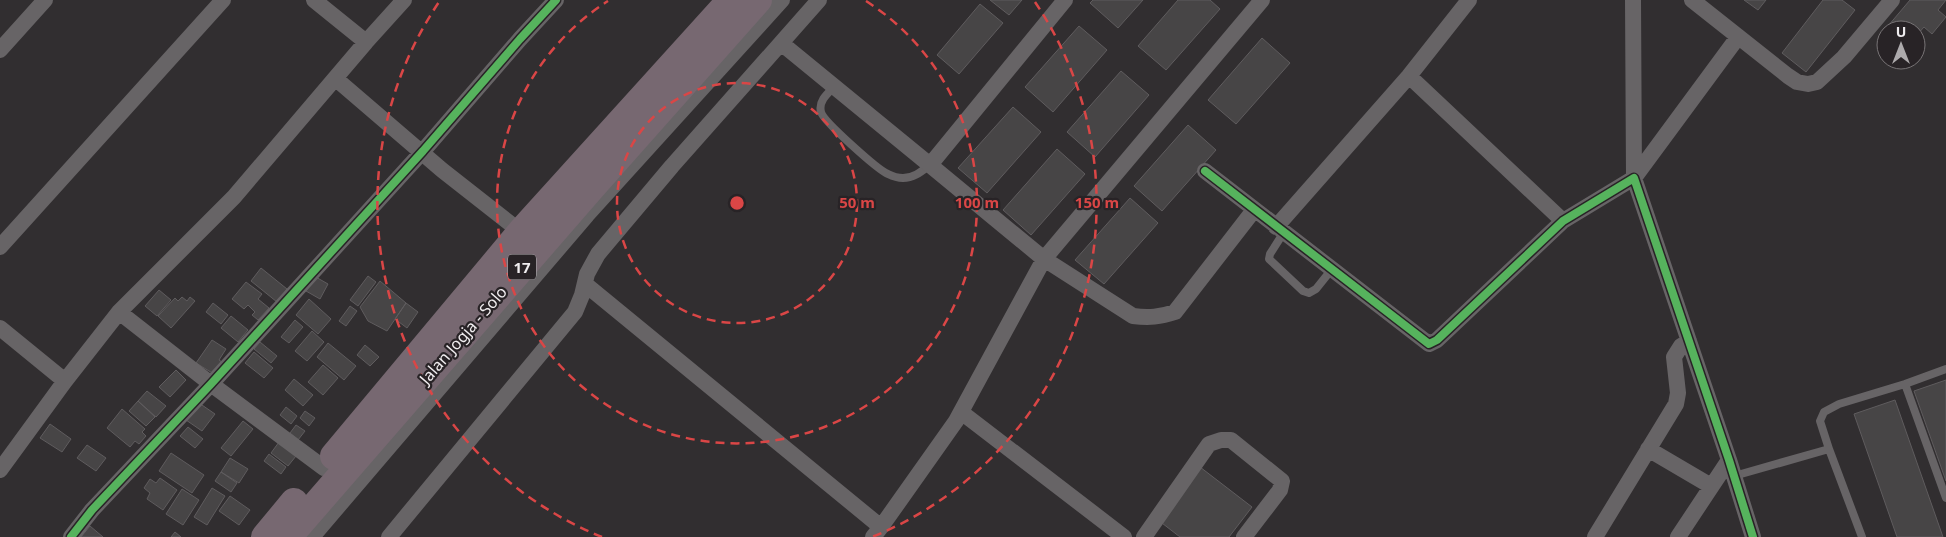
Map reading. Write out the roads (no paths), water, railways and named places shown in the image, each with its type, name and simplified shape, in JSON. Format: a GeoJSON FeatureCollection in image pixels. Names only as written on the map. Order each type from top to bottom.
{"type":"FeatureCollection","features":[{"type":"Feature","properties":{"kind":"highway","name":"Jalan Jogja - Solo"},"geometry":{"type":"LineString","coordinates":[[281,534],[758,0]]}},
{"type":"Feature","properties":{"kind":"highway","name":"Jalan Jogja - Solo"},"geometry":{"type":"LineString","coordinates":[[281,534],[324,468],[540,242],[726,2]]}},
{"type":"Feature","properties":{"kind":"street"},"geometry":{"type":"LineString","coordinates":[[0,50],[45,0]]}},
{"type":"Feature","properties":{"kind":"street"},"geometry":{"type":"LineString","coordinates":[[0,247],[222,0]]}},
{"type":"Feature","properties":{"kind":"street"},"geometry":{"type":"LineString","coordinates":[[314,0],[366,42]]}},
{"type":"Feature","properties":{"kind":"street"},"geometry":{"type":"LineString","coordinates":[[0,470],[65,381],[120,312],[234,197],[404,0]]}},
{"type":"Feature","properties":{"kind":"street"},"geometry":{"type":"LineString","coordinates":[[71,537],[98,505],[424,152],[520,39],[556,0]]}},
{"type":"Feature","properties":{"kind":"street"},"geometry":{"type":"LineString","coordinates":[[312,537],[540,242],[782,0]]}},
{"type":"Feature","properties":{"kind":"street"},"geometry":{"type":"LineString","coordinates":[[389,537],[575,312],[582,296],[587,274],[598,254],[672,166],[819,0]]}},
{"type":"Feature","properties":{"kind":"street"},"geometry":{"type":"LineString","coordinates":[[930,165],[1065,0]]}},
{"type":"Feature","properties":{"kind":"street"},"geometry":{"type":"LineString","coordinates":[[585,284],[877,532],[961,412],[1044,259],[1262,0]]}},
{"type":"Feature","properties":{"kind":"street"},"geometry":{"type":"LineString","coordinates":[[1280,229],[1409,76],[1469,0]]}},
{"type":"Feature","properties":{"kind":"street"},"geometry":{"type":"LineString","coordinates":[[1633,0],[1634,178],[1753,537]]}},
{"type":"Feature","properties":{"kind":"street"},"geometry":{"type":"LineString","coordinates":[[1692,0],[1797,82],[1808,84],[1817,82],[1844,57],[1892,0]]}},
{"type":"Feature","properties":{"kind":"street"},"geometry":{"type":"LineString","coordinates":[[1205,171],[1426,342],[1434,343],[1563,222],[1634,178],[1738,37]]}},
{"type":"Feature","properties":{"kind":"street"},"geometry":{"type":"LineString","coordinates":[[781,43],[1044,259],[1134,316],[1146,318],[1162,317],[1175,312],[1254,210]]}},
{"type":"Feature","properties":{"kind":"street"},"geometry":{"type":"LineString","coordinates":[[1409,76],[1563,222]]}},
{"type":"Feature","properties":{"kind":"street"},"geometry":{"type":"LineString","coordinates":[[336,79],[424,152],[442,170],[540,242]]}},
{"type":"Feature","properties":{"kind":"street"},"geometry":{"type":"LineString","coordinates":[[120,312],[211,384],[324,468]]}},
{"type":"Feature","properties":{"kind":"street"},"geometry":{"type":"LineString","coordinates":[[0,328],[65,381]]}},
{"type":"Feature","properties":{"kind":"street"},"geometry":{"type":"LineString","coordinates":[[1595,537],[1676,404],[1678,393],[1674,357],[1676,352],[1689,341]]}},
{"type":"Feature","properties":{"kind":"street"},"geometry":{"type":"LineString","coordinates":[[961,412],[1124,537]]}},
{"type":"Feature","properties":{"kind":"street"},"geometry":{"type":"LineString","coordinates":[[1144,537],[1209,444],[1220,440],[1231,440],[1282,481],[1280,490],[1244,537]]}},
{"type":"Feature","properties":{"kind":"street"},"geometry":{"type":"LineString","coordinates":[[1648,449],[1711,486]]}},
{"type":"Feature","properties":{"kind":"street"},"geometry":{"type":"LineString","coordinates":[[1678,537],[1729,460]]}},
{"type":"Feature","properties":{"kind":"lane"},"geometry":{"type":"LineString","coordinates":[[834,86],[820,105],[821,113],[838,132],[877,167],[888,174],[903,178],[914,176],[930,165]]}},
{"type":"Feature","properties":{"kind":"lane"},"geometry":{"type":"LineString","coordinates":[[1280,229],[1269,259],[1303,291],[1309,293],[1316,289],[1332,270]]}},
{"type":"Feature","properties":{"kind":"lane"},"geometry":{"type":"LineString","coordinates":[[1862,537],[1820,421],[1824,412],[1839,404],[1946,370]]}},
{"type":"Feature","properties":{"kind":"lane"},"geometry":{"type":"LineString","coordinates":[[1905,384],[1946,498]]}},
{"type":"Feature","properties":{"kind":"lane"},"geometry":{"type":"LineString","coordinates":[[1734,476],[1830,449]]}}]}
